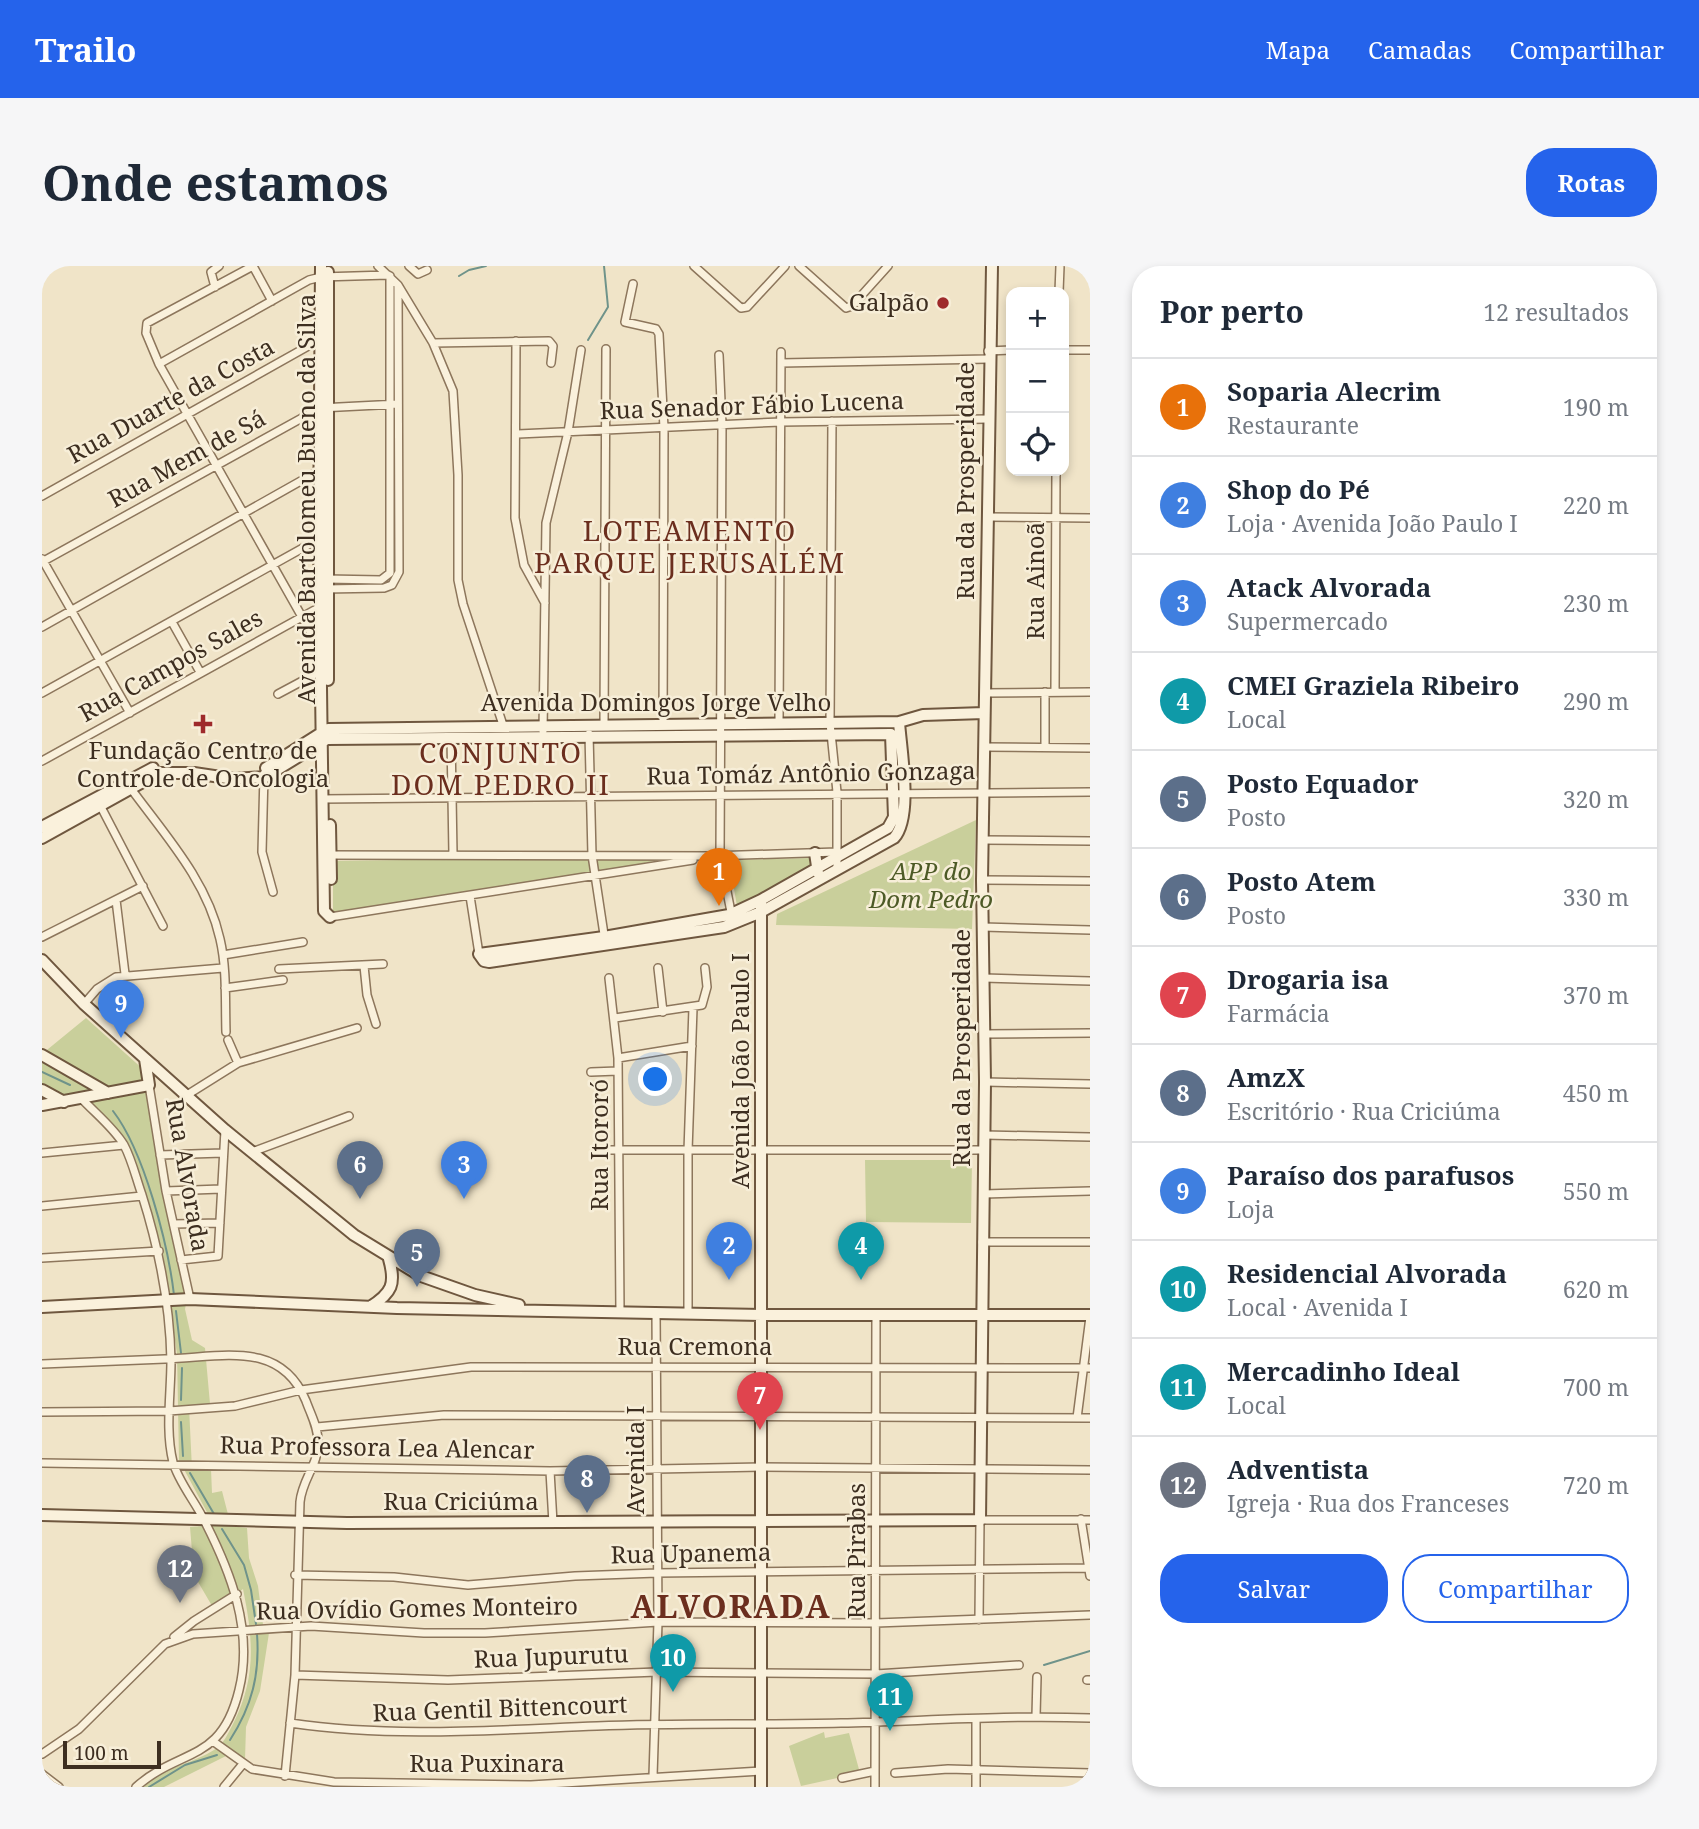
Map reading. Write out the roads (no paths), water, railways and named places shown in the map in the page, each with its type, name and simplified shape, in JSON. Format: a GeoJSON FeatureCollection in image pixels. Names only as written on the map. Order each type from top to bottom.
{"type":"FeatureCollection","features":[{"type":"Feature","properties":{"kind":"street"},"geometry":{"type":"LineString","coordinates":[[215,287],[211,272],[219,266]]}},
{"type":"Feature","properties":{"kind":"street"},"geometry":{"type":"LineString","coordinates":[[272,301],[253,266],[147,323],[146,333],[159,364],[217,463],[272,566],[324,650]]}},
{"type":"Feature","properties":{"kind":"street"},"geometry":{"type":"LineString","coordinates":[[378,266],[398,285],[446,369],[456,412],[458,580],[503,725]]}},
{"type":"Feature","properties":{"kind":"street"},"geometry":{"type":"LineString","coordinates":[[409,266],[418,274],[427,270]]}},
{"type":"Feature","properties":{"kind":"street"},"geometry":{"type":"LineString","coordinates":[[694,266],[739,306],[747,307],[785,266]]}},
{"type":"Feature","properties":{"kind":"street"},"geometry":{"type":"LineString","coordinates":[[799,266],[844,307],[849,308],[888,266]]}},
{"type":"Feature","properties":{"kind":"street","name":"Rua da Prosperidade"},"geometry":{"type":"LineString","coordinates":[[979,1620],[985,1082],[982,880],[988,355],[992,266]]}},
{"type":"Feature","properties":{"kind":"street"},"geometry":{"type":"LineString","coordinates":[[1059,287],[1060,266]]}},
{"type":"Feature","properties":{"kind":"street"},"geometry":{"type":"LineString","coordinates":[[159,364],[324,271],[389,276]]}},
{"type":"Feature","properties":{"kind":"street","name":"Avenida Bartolomeu Bueno da Silva"},"geometry":{"type":"LineString","coordinates":[[324,271],[319,340],[324,407]]}},
{"type":"Feature","properties":{"kind":"street","name":"Avenida Bartolomeu Bueno da Silva"},"geometry":{"type":"LineString","coordinates":[[324,271],[327,855],[324,911],[330,916]]}},
{"type":"Feature","properties":{"kind":"street"},"geometry":{"type":"LineString","coordinates":[[324,584],[384,588],[392,585],[399,572],[389,276]]}},
{"type":"Feature","properties":{"kind":"street"},"geometry":{"type":"LineString","coordinates":[[633,284],[624,320],[628,324],[658,331],[664,428],[663,724]]}},
{"type":"Feature","properties":{"kind":"street"},"geometry":{"type":"LineString","coordinates":[[390,573],[398,285]]}},
{"type":"Feature","properties":{"kind":"street","name":"Rua Duarte da Costa"},"geometry":{"type":"LineString","coordinates":[[42,496],[319,340]]}},
{"type":"Feature","properties":{"kind":"street"},"geometry":{"type":"LineString","coordinates":[[516,341],[518,434],[515,518],[518,545],[524,565],[545,604]]}},
{"type":"Feature","properties":{"kind":"street"},"geometry":{"type":"LineString","coordinates":[[433,343],[549,341],[553,346],[551,363]]}},
{"type":"Feature","properties":{"kind":"street"},"geometry":{"type":"LineString","coordinates":[[604,724],[606,349]]}},
{"type":"Feature","properties":{"kind":"street"},"geometry":{"type":"LineString","coordinates":[[543,730],[546,523],[568,432],[581,350]]}},
{"type":"Feature","properties":{"kind":"street"},"geometry":{"type":"LineString","coordinates":[[1069,350],[1090,350]]}},
{"type":"Feature","properties":{"kind":"street"},"geometry":{"type":"LineString","coordinates":[[781,363],[988,355],[1006,351]]}},
{"type":"Feature","properties":{"kind":"street"},"geometry":{"type":"LineString","coordinates":[[779,724],[781,352]]}},
{"type":"Feature","properties":{"kind":"street"},"geometry":{"type":"LineString","coordinates":[[719,355],[722,425],[720,729],[716,856],[733,919]]}},
{"type":"Feature","properties":{"kind":"street","name":"Rua Mem de Sá"},"geometry":{"type":"LineString","coordinates":[[43,561],[217,463],[324,407],[393,404]]}},
{"type":"Feature","properties":{"kind":"street","name":"Rua Senador Fábio Lucena"},"geometry":{"type":"LineString","coordinates":[[518,434],[781,422],[988,419]]}},
{"type":"Feature","properties":{"kind":"street"},"geometry":{"type":"LineString","coordinates":[[832,421],[831,728],[837,792],[837,870]]}},
{"type":"Feature","properties":{"kind":"street"},"geometry":{"type":"LineString","coordinates":[[42,627],[324,468]]}},
{"type":"Feature","properties":{"kind":"street","name":"Avenida Bartolomeu Bueno da Silva"},"geometry":{"type":"LineString","coordinates":[[324,468],[319,539],[324,584],[320,607],[324,650],[321,671],[325,736]]}},
{"type":"Feature","properties":{"kind":"street","name":"Rua Ainoã"},"geometry":{"type":"LineString","coordinates":[[1055,692],[1056,476]]}},
{"type":"Feature","properties":{"kind":"street"},"geometry":{"type":"LineString","coordinates":[[390,517],[399,517]]}},
{"type":"Feature","properties":{"kind":"street"},"geometry":{"type":"LineString","coordinates":[[988,517],[1090,518]]}},
{"type":"Feature","properties":{"kind":"street"},"geometry":{"type":"LineString","coordinates":[[42,693],[319,539]]}},
{"type":"Feature","properties":{"kind":"street"},"geometry":{"type":"LineString","coordinates":[[43,561],[130,713]]}},
{"type":"Feature","properties":{"kind":"street"},"geometry":{"type":"LineString","coordinates":[[324,584],[381,580],[390,573],[399,572]]}},
{"type":"Feature","properties":{"kind":"street","name":"Rua Campos Sales"},"geometry":{"type":"LineString","coordinates":[[42,761],[301,615],[320,607]]}},
{"type":"Feature","properties":{"kind":"street"},"geometry":{"type":"LineString","coordinates":[[172,622],[200,673]]}},
{"type":"Feature","properties":{"kind":"street"},"geometry":{"type":"LineString","coordinates":[[278,694],[321,671]]}},
{"type":"Feature","properties":{"kind":"street"},"geometry":{"type":"LineString","coordinates":[[1045,692],[1045,747]]}},
{"type":"Feature","properties":{"kind":"street"},"geometry":{"type":"LineString","coordinates":[[985,693],[1090,692]]}},
{"type":"Feature","properties":{"kind":"street","name":"Avenida Domingos Jorge Velho"},"geometry":{"type":"LineString","coordinates":[[325,736],[451,737],[543,730],[831,728],[899,722],[923,715],[984,713]]}},
{"type":"Feature","properties":{"kind":"street"},"geometry":{"type":"LineString","coordinates":[[470,896],[479,954],[605,941],[733,919],[816,882],[899,832],[903,821],[899,792],[899,722]]}},
{"type":"Feature","properties":{"kind":"street","name":"Avenida Domingos Jorge Velho"},"geometry":{"type":"LineString","coordinates":[[589,730],[604,724],[663,724],[720,729],[779,724],[891,734],[899,792]]}},
{"type":"Feature","properties":{"kind":"street","name":"Avenida Domingos Jorge Velho"},"geometry":{"type":"LineString","coordinates":[[325,736],[503,725],[543,730]]}},
{"type":"Feature","properties":{"kind":"street"},"geometry":{"type":"LineString","coordinates":[[589,730],[592,855],[605,941]]}},
{"type":"Feature","properties":{"kind":"street"},"geometry":{"type":"LineString","coordinates":[[42,827],[158,770],[179,765],[241,774],[264,773],[325,736]]}},
{"type":"Feature","properties":{"kind":"street"},"geometry":{"type":"LineString","coordinates":[[451,737],[453,854]]}},
{"type":"Feature","properties":{"kind":"street"},"geometry":{"type":"LineString","coordinates":[[984,747],[1090,748]]}},
{"type":"Feature","properties":{"kind":"street"},"geometry":{"type":"LineString","coordinates":[[264,773],[262,852],[273,892]]}},
{"type":"Feature","properties":{"kind":"street"},"geometry":{"type":"LineString","coordinates":[[42,838],[100,805],[127,783]]}},
{"type":"Feature","properties":{"kind":"street"},"geometry":{"type":"LineString","coordinates":[[127,783],[193,875],[211,909],[223,956],[227,1036],[238,1063]]}},
{"type":"Feature","properties":{"kind":"street"},"geometry":{"type":"LineString","coordinates":[[761,906],[837,855],[888,828],[894,817],[899,792]]}},
{"type":"Feature","properties":{"kind":"street","name":"Rua Tomáz Antônio Gonzaga"},"geometry":{"type":"LineString","coordinates":[[326,798],[1090,792]]}},
{"type":"Feature","properties":{"kind":"street"},"geometry":{"type":"LineString","coordinates":[[100,805],[163,926]]}},
{"type":"Feature","properties":{"kind":"street"},"geometry":{"type":"LineString","coordinates":[[983,840],[1090,841]]}},
{"type":"Feature","properties":{"kind":"street"},"geometry":{"type":"LineString","coordinates":[[815,853],[818,868],[816,882]]}},
{"type":"Feature","properties":{"kind":"street"},"geometry":{"type":"LineString","coordinates":[[327,855],[837,855]]}},
{"type":"Feature","properties":{"kind":"street"},"geometry":{"type":"LineString","coordinates":[[330,916],[716,856]]}},
{"type":"Feature","properties":{"kind":"street"},"geometry":{"type":"LineString","coordinates":[[982,880],[1090,881]]}},
{"type":"Feature","properties":{"kind":"street"},"geometry":{"type":"LineString","coordinates":[[42,937],[143,886]]}},
{"type":"Feature","properties":{"kind":"street"},"geometry":{"type":"LineString","coordinates":[[116,900],[125,974]]}},
{"type":"Feature","properties":{"kind":"street","name":"Avenida João Paulo I"},"geometry":{"type":"LineString","coordinates":[[761,906],[761,1787]]}},
{"type":"Feature","properties":{"kind":"street"},"geometry":{"type":"LineString","coordinates":[[983,927],[1090,930]]}},
{"type":"Feature","properties":{"kind":"street"},"geometry":{"type":"LineString","coordinates":[[223,956],[303,942]]}},
{"type":"Feature","properties":{"kind":"street"},"geometry":{"type":"LineString","coordinates":[[42,960],[84,1004],[225,1130],[354,1235],[388,1259],[421,1276],[475,1295],[539,1310]]}},
{"type":"Feature","properties":{"kind":"street"},"geometry":{"type":"LineString","coordinates":[[279,969],[383,964]]}},
{"type":"Feature","properties":{"kind":"street"},"geometry":{"type":"LineString","coordinates":[[364,966],[367,995],[376,1024]]}},
{"type":"Feature","properties":{"kind":"street"},"geometry":{"type":"LineString","coordinates":[[84,1004],[97,989],[116,976],[223,968]]}},
{"type":"Feature","properties":{"kind":"street"},"geometry":{"type":"LineString","coordinates":[[658,968],[663,1012]]}},
{"type":"Feature","properties":{"kind":"street"},"geometry":{"type":"LineString","coordinates":[[615,1018],[693,1008],[702,1004],[705,999],[705,968]]}},
{"type":"Feature","properties":{"kind":"street","name":"Rua Itororó"},"geometry":{"type":"LineString","coordinates":[[609,978],[618,1058],[620,1312]]}},
{"type":"Feature","properties":{"kind":"street"},"geometry":{"type":"LineString","coordinates":[[984,978],[1090,981]]}},
{"type":"Feature","properties":{"kind":"street"},"geometry":{"type":"LineString","coordinates":[[225,988],[283,980]]}},
{"type":"Feature","properties":{"kind":"street"},"geometry":{"type":"LineString","coordinates":[[688,1312],[688,1151],[693,1008]]}},
{"type":"Feature","properties":{"kind":"street"},"geometry":{"type":"LineString","coordinates":[[187,1095],[238,1063],[356,1028]]}},
{"type":"Feature","properties":{"kind":"street"},"geometry":{"type":"LineString","coordinates":[[985,1034],[1090,1032]]}},
{"type":"Feature","properties":{"kind":"street"},"geometry":{"type":"LineString","coordinates":[[618,1058],[692,1046]]}},
{"type":"Feature","properties":{"kind":"street"},"geometry":{"type":"LineString","coordinates":[[42,1055],[108,1093]]}},
{"type":"Feature","properties":{"kind":"street","name":"Rua Alvorada"},"geometry":{"type":"LineString","coordinates":[[145,1059],[166,1191],[190,1299]]}},
{"type":"Feature","properties":{"kind":"street"},"geometry":{"type":"LineString","coordinates":[[590,1072],[618,1071]]}},
{"type":"Feature","properties":{"kind":"street"},"geometry":{"type":"LineString","coordinates":[[985,1082],[1090,1084]]}},
{"type":"Feature","properties":{"kind":"street"},"geometry":{"type":"LineString","coordinates":[[42,1105],[149,1084]]}},
{"type":"Feature","properties":{"kind":"street"},"geometry":{"type":"LineString","coordinates":[[42,1090],[64,1102]]}},
{"type":"Feature","properties":{"kind":"street"},"geometry":{"type":"LineString","coordinates":[[81,1098],[124,1145],[159,1251],[171,1359],[169,1411],[173,1463],[205,1520],[237,1594],[242,1630],[239,1692],[214,1742],[136,1787]]}},
{"type":"Feature","properties":{"kind":"street"},"geometry":{"type":"LineString","coordinates":[[252,1152],[349,1116]]}},
{"type":"Feature","properties":{"kind":"street"},"geometry":{"type":"LineString","coordinates":[[181,1260],[213,1259],[219,1251],[225,1130]]}},
{"type":"Feature","properties":{"kind":"street"},"geometry":{"type":"LineString","coordinates":[[984,1135],[1090,1137]]}},
{"type":"Feature","properties":{"kind":"street"},"geometry":{"type":"LineString","coordinates":[[42,1153],[124,1145]]}},
{"type":"Feature","properties":{"kind":"street"},"geometry":{"type":"LineString","coordinates":[[598,1150],[984,1150]]}},
{"type":"Feature","properties":{"kind":"street"},"geometry":{"type":"LineString","coordinates":[[160,1155],[223,1153]]}},
{"type":"Feature","properties":{"kind":"street"},"geometry":{"type":"LineString","coordinates":[[166,1191],[221,1189]]}},
{"type":"Feature","properties":{"kind":"street"},"geometry":{"type":"LineString","coordinates":[[984,1194],[1090,1191]]}},
{"type":"Feature","properties":{"kind":"street"},"geometry":{"type":"LineString","coordinates":[[42,1206],[142,1196]]}},
{"type":"Feature","properties":{"kind":"street"},"geometry":{"type":"LineString","coordinates":[[174,1224],[220,1223]]}},
{"type":"Feature","properties":{"kind":"street"},"geometry":{"type":"LineString","coordinates":[[982,1242],[1090,1242]]}},
{"type":"Feature","properties":{"kind":"street"},"geometry":{"type":"LineString","coordinates":[[42,1258],[159,1251]]}},
{"type":"Feature","properties":{"kind":"street"},"geometry":{"type":"LineString","coordinates":[[370,1307],[389,1295],[395,1279],[388,1259]]}},
{"type":"Feature","properties":{"kind":"street"},"geometry":{"type":"LineString","coordinates":[[395,1279],[421,1276]]}},
{"type":"Feature","properties":{"kind":"street"},"geometry":{"type":"LineString","coordinates":[[389,1295],[397,1308]]}},
{"type":"Feature","properties":{"kind":"street"},"geometry":{"type":"LineString","coordinates":[[471,1309],[476,1302],[475,1295]]}},
{"type":"Feature","properties":{"kind":"street"},"geometry":{"type":"LineString","coordinates":[[42,1307],[190,1299],[397,1308],[762,1315],[1090,1316],[1087,1368],[1077,1418]]}},
{"type":"Feature","properties":{"kind":"street","name":"Avenida I"},"geometry":{"type":"LineString","coordinates":[[653,1776],[658,1622],[654,1417],[656,1312]]}},
{"type":"Feature","properties":{"kind":"street","name":"Rua Pirabas"},"geometry":{"type":"LineString","coordinates":[[875,1787],[876,1314]]}},
{"type":"Feature","properties":{"kind":"street"},"geometry":{"type":"LineString","coordinates":[[42,1364],[230,1354],[257,1357],[278,1366],[301,1390],[317,1427],[318,1444],[314,1467],[303,1485],[298,1522],[295,1675],[285,1776]]}},
{"type":"Feature","properties":{"kind":"street","name":"Rua Cremona"},"geometry":{"type":"LineString","coordinates":[[42,1412],[169,1411],[235,1406],[301,1390],[471,1367],[1087,1368]]}},
{"type":"Feature","properties":{"kind":"street"},"geometry":{"type":"LineString","coordinates":[[317,1427],[444,1415],[1090,1418]]}},
{"type":"Feature","properties":{"kind":"street","name":"Rua Professora Lea Alencar"},"geometry":{"type":"LineString","coordinates":[[42,1463],[550,1471],[762,1467],[1090,1469]]}},
{"type":"Feature","properties":{"kind":"street"},"geometry":{"type":"LineString","coordinates":[[550,1471],[553,1523]]}},
{"type":"Feature","properties":{"kind":"street","name":"Rua Criciúma"},"geometry":{"type":"LineString","coordinates":[[42,1516],[298,1522],[553,1523],[1086,1520]]}},
{"type":"Feature","properties":{"kind":"street"},"geometry":{"type":"LineString","coordinates":[[1086,1520],[1089,1572]]}},
{"type":"Feature","properties":{"kind":"street","name":"Rua Upanema"},"geometry":{"type":"LineString","coordinates":[[295,1575],[394,1577],[468,1585],[575,1576],[657,1573],[979,1570],[1089,1572]]}},
{"type":"Feature","properties":{"kind":"street"},"geometry":{"type":"LineString","coordinates":[[42,1755],[79,1728],[194,1620],[237,1594]]}},
{"type":"Feature","properties":{"kind":"street","name":"Rua Ovídio Gomes Monteiro"},"geometry":{"type":"LineString","coordinates":[[172,1639],[242,1630],[295,1627],[485,1633],[658,1622],[876,1623],[1090,1615]]}},
{"type":"Feature","properties":{"kind":"street","name":"Rua Jupurutu"},"geometry":{"type":"LineString","coordinates":[[295,1675],[448,1680],[657,1672],[876,1674],[1019,1665]]}},
{"type":"Feature","properties":{"kind":"street"},"geometry":{"type":"LineString","coordinates":[[1036,1716],[1037,1677]]}},
{"type":"Feature","properties":{"kind":"street","name":"Rua Gentil Bittencourt"},"geometry":{"type":"LineString","coordinates":[[290,1723],[374,1733],[1036,1716],[1090,1718]]}},
{"type":"Feature","properties":{"kind":"street"},"geometry":{"type":"LineString","coordinates":[[975,1787],[976,1719]]}},
{"type":"Feature","properties":{"kind":"street"},"geometry":{"type":"LineString","coordinates":[[214,1742],[242,1765],[224,1787]]}},
{"type":"Feature","properties":{"kind":"street","name":"Rua Puxinara"},"geometry":{"type":"LineString","coordinates":[[242,1765],[285,1776],[334,1782],[464,1786],[531,1785],[761,1771]]}},
{"type":"Feature","properties":{"kind":"street"},"geometry":{"type":"LineString","coordinates":[[895,1773],[976,1770],[1090,1773]]}},
{"type":"Feature","properties":{"kind":"street"},"geometry":{"type":"LineString","coordinates":[[842,1778],[875,1772]]}},
{"type":"Feature","properties":{"kind":"street"},"geometry":{"type":"LineString","coordinates":[[42,1774],[59,1787]]}},
{"type":"Feature","properties":{"kind":"waterway"},"geometry":{"type":"LineString","coordinates":[[459,276],[469,270],[486,266]]}},
{"type":"Feature","properties":{"kind":"waterway"},"geometry":{"type":"LineString","coordinates":[[588,340],[608,307],[604,266]]}},
{"type":"Feature","properties":{"kind":"waterway"},"geometry":{"type":"LineString","coordinates":[[42,1072],[70,1085]]}},
{"type":"Feature","properties":{"kind":"waterway"},"geometry":{"type":"LineString","coordinates":[[113,1111],[135,1149],[153,1199],[174,1295]]}},
{"type":"Feature","properties":{"kind":"waterway"},"geometry":{"type":"LineString","coordinates":[[176,1311],[181,1353]]}},
{"type":"Feature","properties":{"kind":"waterway"},"geometry":{"type":"LineString","coordinates":[[181,1400],[182,1368]]}},
{"type":"Feature","properties":{"kind":"waterway"},"geometry":{"type":"LineString","coordinates":[[181,1422],[183,1456]]}},
{"type":"Feature","properties":{"kind":"waterway"},"geometry":{"type":"LineString","coordinates":[[190,1473],[214,1514]]}},
{"type":"Feature","properties":{"kind":"waterway"},"geometry":{"type":"LineString","coordinates":[[222,1529],[244,1565],[256,1624]]}},
{"type":"Feature","properties":{"kind":"waterway"},"geometry":{"type":"LineString","coordinates":[[230,1740],[244,1715],[253,1689],[257,1663],[257,1634]]}},
{"type":"Feature","properties":{"kind":"waterway"},"geometry":{"type":"LineString","coordinates":[[1044,1665],[1090,1651]]}},
{"type":"Feature","properties":{"kind":"waterway"},"geometry":{"type":"LineString","coordinates":[[149,1787],[185,1765],[217,1755]]}},
{"type":"Feature","properties":{"kind":"place","name":"Galpão"},"geometry":{"type":"Point","coordinates":[943,303]}},
{"type":"Feature","properties":{"kind":"place","name":"Fundação Centro de Controle de Oncologia"},"geometry":{"type":"Point","coordinates":[203,724]}},
{"type":"Feature","properties":{"kind":"place","name":"Soparia Alecrim"},"geometry":{"type":"Point","coordinates":[719,906]}},
{"type":"Feature","properties":{"kind":"place","name":"Paraíso dos parafusos"},"geometry":{"type":"Point","coordinates":[121,1038]}},
{"type":"Feature","properties":{"kind":"place","name":"Posto Atem"},"geometry":{"type":"Point","coordinates":[360,1199]}},
{"type":"Feature","properties":{"kind":"place","name":"Atack Alvorada"},"geometry":{"type":"Point","coordinates":[464,1199]}},
{"type":"Feature","properties":{"kind":"place","name":"Shop do Pé"},"geometry":{"type":"Point","coordinates":[729,1280]}},
{"type":"Feature","properties":{"kind":"place","name":"CMEI Graziela Ribeiro"},"geometry":{"type":"Point","coordinates":[861,1280]}},
{"type":"Feature","properties":{"kind":"place","name":"Posto Equador"},"geometry":{"type":"Point","coordinates":[417,1287]}},
{"type":"Feature","properties":{"kind":"place","name":"Drogaria isa"},"geometry":{"type":"Point","coordinates":[760,1430]}},
{"type":"Feature","properties":{"kind":"place","name":"AmzX"},"geometry":{"type":"Point","coordinates":[587,1513]}},
{"type":"Feature","properties":{"kind":"place","name":"Adventista"},"geometry":{"type":"Point","coordinates":[180,1603]}},
{"type":"Feature","properties":{"kind":"place","name":"Residencial Alvorada"},"geometry":{"type":"Point","coordinates":[673,1692]}},
{"type":"Feature","properties":{"kind":"place","name":"Mercadinho Ideal"},"geometry":{"type":"Point","coordinates":[890,1731]}},
{"type":"Feature","properties":{"kind":"district","name":"LOTEAMENTO PARQUE JERUSALÉM"},"geometry":{"type":"Point","coordinates":[690,547]}},
{"type":"Feature","properties":{"kind":"district","name":"CONJUNTO DOM PEDRO II"},"geometry":{"type":"Point","coordinates":[501,769]}},
{"type":"Feature","properties":{"kind":"district","name":"ALVORADA"},"geometry":{"type":"Point","coordinates":[731,1607]}},
{"type":"Feature","properties":{"kind":"park label","name":"APP do Dom Pedro"},"geometry":{"type":"Point","coordinates":[931,886]}}]}
